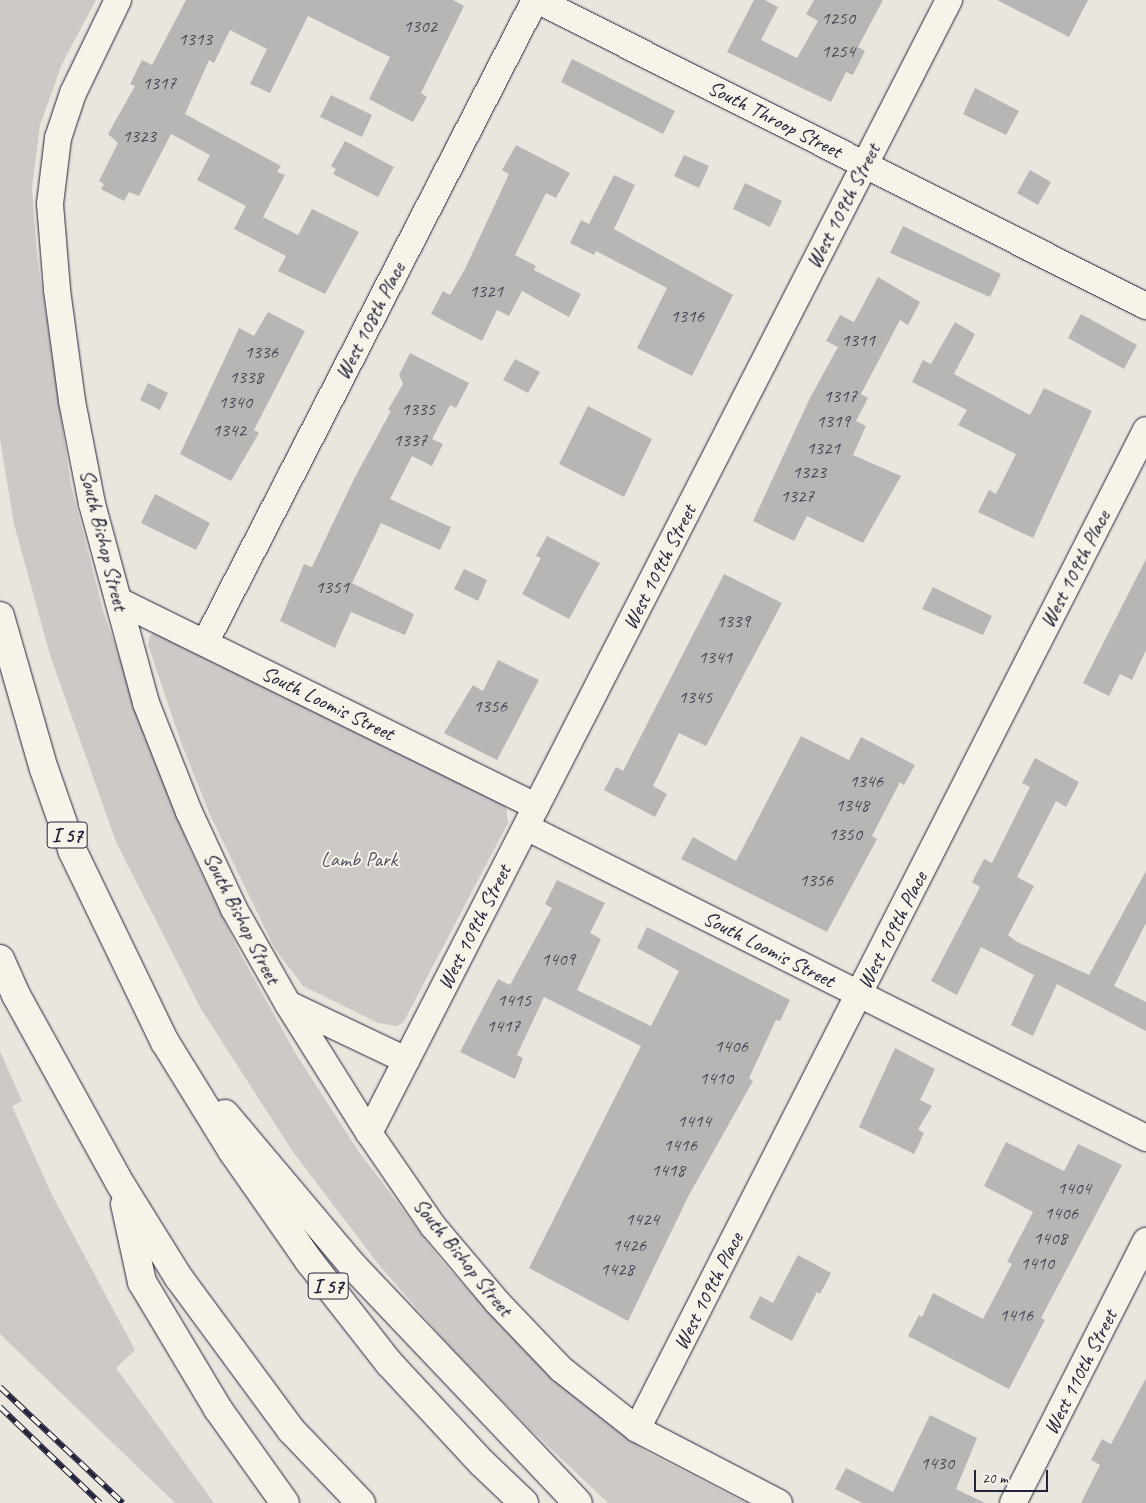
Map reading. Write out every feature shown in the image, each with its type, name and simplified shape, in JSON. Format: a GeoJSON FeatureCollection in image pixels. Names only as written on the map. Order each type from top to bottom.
{"type":"FeatureCollection","features":[{"type":"Feature","properties":{"kind":"highway","name":"I 57"},"geometry":{"type":"LineString","coordinates":[[0,616],[44,769],[73,852],[165,1042],[233,1152],[308,1261],[389,1363],[482,1463],[524,1503]]}},
{"type":"Feature","properties":{"kind":"highway"},"geometry":{"type":"LineString","coordinates":[[0,959],[16,995],[121,1185],[179,1278],[291,1430],[361,1503]]}},
{"type":"Feature","properties":{"kind":"highway"},"geometry":{"type":"LineString","coordinates":[[165,1042],[354,1267],[578,1503]]}},
{"type":"Feature","properties":{"kind":"highway"},"geometry":{"type":"LineString","coordinates":[[121,1185],[142,1282],[218,1409],[285,1503]]}},
{"type":"Feature","properties":{"kind":"street","name":"South Bishop Street"},"geometry":{"type":"LineString","coordinates":[[118,0],[73,94],[58,138],[50,204],[56,290],[72,401],[92,504],[146,703],[189,812],[234,909],[288,1004],[369,1133],[433,1226],[497,1302],[562,1369],[637,1429],[779,1503]]}},
{"type":"Feature","properties":{"kind":"street","name":"South Throop Street"},"geometry":{"type":"LineString","coordinates":[[536,0],[1146,306]]}},
{"type":"Feature","properties":{"kind":"street","name":"West 108th Place"},"geometry":{"type":"LineString","coordinates":[[205,643],[536,0]]}},
{"type":"Feature","properties":{"kind":"street","name":"West 109th Street"},"geometry":{"type":"LineString","coordinates":[[369,1133],[949,0]]}},
{"type":"Feature","properties":{"kind":"street","name":"West 109th Place"},"geometry":{"type":"LineString","coordinates":[[637,1429],[1146,430]]}},
{"type":"Feature","properties":{"kind":"street","name":"South Loomis Street"},"geometry":{"type":"LineString","coordinates":[[119,601],[205,643],[531,816],[859,994],[1146,1138]]}},
{"type":"Feature","properties":{"kind":"street"},"geometry":{"type":"LineString","coordinates":[[288,1004],[406,1060]]}},
{"type":"Feature","properties":{"kind":"street","name":"West 110th Street"},"geometry":{"type":"LineString","coordinates":[[1014,1503],[1146,1241]]}},
{"type":"Feature","properties":{"kind":"green space"},"geometry":{"type":"Polygon","coordinates":[[[0,0],[96,0],[62,64],[40,125],[32,188],[37,254],[71,485],[103,610],[142,724],[190,849],[241,955],[296,1054],[359,1152],[444,1264],[527,1353],[597,1414],[647,1452],[746,1503],[608,1503],[531,1430],[446,1342],[379,1265],[293,1152],[201,1009],[116,842],[50,655],[14,524],[0,439],[0,0]]]}},
{"type":"Feature","properties":{"kind":"green space","name":"Lamb Park"},"geometry":{"type":"Polygon","coordinates":[[[155,631],[497,799],[506,806],[508,823],[403,1023],[396,1026],[378,1023],[303,986],[275,949],[210,815],[182,745],[148,645],[150,636],[155,631]]]}},
{"type":"Feature","properties":{"kind":"green space"},"geometry":{"type":"Polygon","coordinates":[[[0,1051],[22,1101],[12,1106],[52,1195],[135,1350],[116,1368],[214,1503],[175,1503],[0,1334],[0,1051]]]}},
{"type":"Feature","properties":{"kind":"building"},"geometry":{"type":"Polygon","coordinates":[[[186,0],[453,0],[464,6],[421,93],[427,97],[413,122],[369,99],[390,57],[308,16],[270,93],[250,84],[267,49],[230,30],[214,63],[209,60],[185,114],[281,166],[277,172],[285,175],[263,217],[298,235],[312,209],[359,232],[325,294],[278,271],[286,256],[234,229],[246,206],[197,180],[210,155],[171,134],[139,196],[129,192],[124,201],[101,189],[104,184],[99,181],[118,143],[108,134],[135,86],[130,84],[142,60],[152,65],[186,0]]]}},
{"type":"Feature","properties":{"kind":"building"},"geometry":{"type":"Polygon","coordinates":[[[754,0],[765,0],[778,7],[761,40],[797,58],[818,21],[806,14],[814,0],[883,0],[858,47],[865,51],[853,75],[846,72],[831,102],[727,52],[754,0]]]}},
{"type":"Feature","properties":{"kind":"building"},"geometry":{"type":"Polygon","coordinates":[[[997,0],[1088,0],[1069,37],[997,0]]]}},
{"type":"Feature","properties":{"kind":"building"},"geometry":{"type":"Polygon","coordinates":[[[572,59],[675,111],[663,134],[561,82],[572,59]]]}},
{"type":"Feature","properties":{"kind":"building"},"geometry":{"type":"Polygon","coordinates":[[[975,88],[1019,111],[1006,135],[963,114],[975,88]]]}},
{"type":"Feature","properties":{"kind":"building"},"geometry":{"type":"Polygon","coordinates":[[[331,95],[372,115],[362,137],[320,117],[331,95]]]}},
{"type":"Feature","properties":{"kind":"building"},"geometry":{"type":"Polygon","coordinates":[[[345,141],[394,167],[378,197],[333,174],[336,169],[331,166],[345,141]]]}},
{"type":"Feature","properties":{"kind":"building"},"geometry":{"type":"Polygon","coordinates":[[[516,145],[570,173],[556,198],[546,193],[515,255],[536,266],[534,270],[581,294],[569,317],[522,291],[509,316],[497,310],[482,341],[431,314],[443,291],[450,295],[465,269],[509,174],[502,170],[516,145]]]}},
{"type":"Feature","properties":{"kind":"building"},"geometry":{"type":"Polygon","coordinates":[[[684,155],[709,166],[699,188],[674,176],[684,155]]]}},
{"type":"Feature","properties":{"kind":"building"},"geometry":{"type":"Polygon","coordinates":[[[1030,170],[1051,182],[1038,205],[1017,193],[1030,170]]]}},
{"type":"Feature","properties":{"kind":"building"},"geometry":{"type":"Polygon","coordinates":[[[614,175],[635,185],[614,229],[733,295],[692,376],[637,348],[667,288],[596,251],[594,255],[570,243],[581,220],[589,224],[614,175]]]}},
{"type":"Feature","properties":{"kind":"building"},"geometry":{"type":"Polygon","coordinates":[[[745,183],[782,201],[770,227],[733,209],[745,183]]]}},
{"type":"Feature","properties":{"kind":"building"},"geometry":{"type":"Polygon","coordinates":[[[903,226],[1001,274],[990,297],[890,253],[903,226]]]}},
{"type":"Feature","properties":{"kind":"building"},"geometry":{"type":"Polygon","coordinates":[[[878,277],[920,302],[908,325],[900,320],[861,394],[868,398],[856,421],[866,426],[853,455],[901,476],[863,543],[807,516],[794,541],[753,521],[810,398],[838,347],[826,341],[840,315],[854,322],[878,277]]]}},
{"type":"Feature","properties":{"kind":"building"},"geometry":{"type":"Polygon","coordinates":[[[268,312],[305,331],[254,430],[259,433],[231,481],[180,454],[239,328],[254,336],[268,312]]]}},
{"type":"Feature","properties":{"kind":"building"},"geometry":{"type":"Polygon","coordinates":[[[1081,314],[1137,345],[1124,369],[1068,338],[1081,314]]]}},
{"type":"Feature","properties":{"kind":"building"},"geometry":{"type":"Polygon","coordinates":[[[955,322],[975,334],[954,374],[1030,415],[1044,388],[1092,411],[1033,538],[978,512],[989,490],[996,494],[1016,454],[958,425],[967,410],[912,382],[923,360],[931,364],[955,322]]]}},
{"type":"Feature","properties":{"kind":"building"},"geometry":{"type":"Polygon","coordinates":[[[410,353],[469,383],[456,408],[450,405],[432,439],[443,444],[432,466],[412,456],[390,499],[451,527],[440,550],[381,523],[352,583],[414,614],[405,635],[351,612],[335,648],[280,621],[304,564],[312,567],[355,477],[391,411],[388,410],[403,384],[399,375],[410,353]]]}},
{"type":"Feature","properties":{"kind":"building"},"geometry":{"type":"Polygon","coordinates":[[[515,359],[540,372],[528,393],[503,380],[515,359]]]}},
{"type":"Feature","properties":{"kind":"building"},"geometry":{"type":"Polygon","coordinates":[[[148,383],[168,393],[160,410],[140,400],[148,383]]]}},
{"type":"Feature","properties":{"kind":"building"},"geometry":{"type":"Polygon","coordinates":[[[588,406],[652,439],[624,497],[559,464],[588,406]]]}},
{"type":"Feature","properties":{"kind":"building"},"geometry":{"type":"Polygon","coordinates":[[[155,494],[210,523],[196,550],[141,523],[155,494]]]}},
{"type":"Feature","properties":{"kind":"building"},"geometry":{"type":"Polygon","coordinates":[[[547,536],[600,563],[569,619],[522,594],[541,558],[536,556],[547,536]]]}},
{"type":"Feature","properties":{"kind":"building"},"geometry":{"type":"Polygon","coordinates":[[[1146,559],[1146,650],[1132,680],[1120,674],[1109,696],[1083,683],[1146,559]]]}},
{"type":"Feature","properties":{"kind":"building"},"geometry":{"type":"Polygon","coordinates":[[[464,569],[487,580],[478,601],[454,589],[464,569]]]}},
{"type":"Feature","properties":{"kind":"building"},"geometry":{"type":"Polygon","coordinates":[[[724,574],[782,603],[706,746],[679,733],[653,786],[667,794],[655,817],[604,790],[616,767],[623,771],[724,574]]]}},
{"type":"Feature","properties":{"kind":"building"},"geometry":{"type":"Polygon","coordinates":[[[933,587],[992,616],[983,635],[922,609],[933,587]]]}},
{"type":"Feature","properties":{"kind":"building"},"geometry":{"type":"Polygon","coordinates":[[[498,660],[539,680],[497,760],[444,733],[473,685],[483,691],[498,660]]]}},
{"type":"Feature","properties":{"kind":"building"},"geometry":{"type":"Polygon","coordinates":[[[801,736],[849,760],[861,737],[915,765],[904,785],[900,782],[872,836],[877,839],[827,932],[681,859],[693,837],[736,861],[801,736]]]}},
{"type":"Feature","properties":{"kind":"building"},"geometry":{"type":"Polygon","coordinates":[[[1035,758],[1079,782],[1066,807],[1056,801],[1017,877],[1034,886],[1008,935],[1017,942],[1089,975],[1146,871],[1146,923],[1114,986],[1146,1002],[1146,1031],[1057,984],[1033,1036],[1011,1025],[1034,975],[981,947],[957,995],[931,981],[980,887],[972,882],[984,859],[992,863],[1030,787],[1022,783],[1035,758]]]}},
{"type":"Feature","properties":{"kind":"building"},"geometry":{"type":"Polygon","coordinates":[[[557,880],[605,903],[590,933],[601,939],[577,990],[651,1026],[679,971],[637,948],[647,927],[790,1000],[780,1021],[776,1020],[749,1078],[753,1081],[689,1195],[628,1321],[529,1268],[641,1046],[544,997],[517,1055],[523,1058],[515,1079],[460,1052],[498,979],[510,985],[552,908],[545,904],[557,880]]]}},
{"type":"Feature","properties":{"kind":"building"},"geometry":{"type":"Polygon","coordinates":[[[895,1048],[935,1069],[920,1100],[932,1106],[918,1129],[924,1133],[914,1154],[859,1127],[895,1048]]]}},
{"type":"Feature","properties":{"kind":"building"},"geometry":{"type":"Polygon","coordinates":[[[1006,1142],[1064,1171],[1078,1144],[1122,1165],[1041,1318],[1045,1320],[1009,1389],[908,1336],[919,1315],[922,1317],[933,1293],[983,1319],[1012,1264],[1007,1262],[1033,1212],[984,1186],[1006,1142]]]}},
{"type":"Feature","properties":{"kind":"building"},"geometry":{"type":"Polygon","coordinates":[[[798,1255],[831,1273],[820,1294],[817,1292],[792,1341],[749,1318],[760,1296],[773,1303],[798,1255]]]}},
{"type":"Feature","properties":{"kind":"building"},"geometry":{"type":"Polygon","coordinates":[[[1146,1378],[1146,1503],[1081,1503],[1100,1465],[1091,1460],[1102,1439],[1111,1444],[1146,1378]]]}},
{"type":"Feature","properties":{"kind":"building"},"geometry":{"type":"Polygon","coordinates":[[[930,1415],[977,1438],[956,1489],[985,1503],[862,1503],[835,1489],[846,1468],[893,1492],[930,1415]]]}},
{"type":"Feature","properties":{"kind":"railway"},"geometry":{"type":"LineString","coordinates":[[0,1387],[123,1503]]}},
{"type":"Feature","properties":{"kind":"railway"},"geometry":{"type":"LineString","coordinates":[[0,1407],[100,1503]]}}]}
